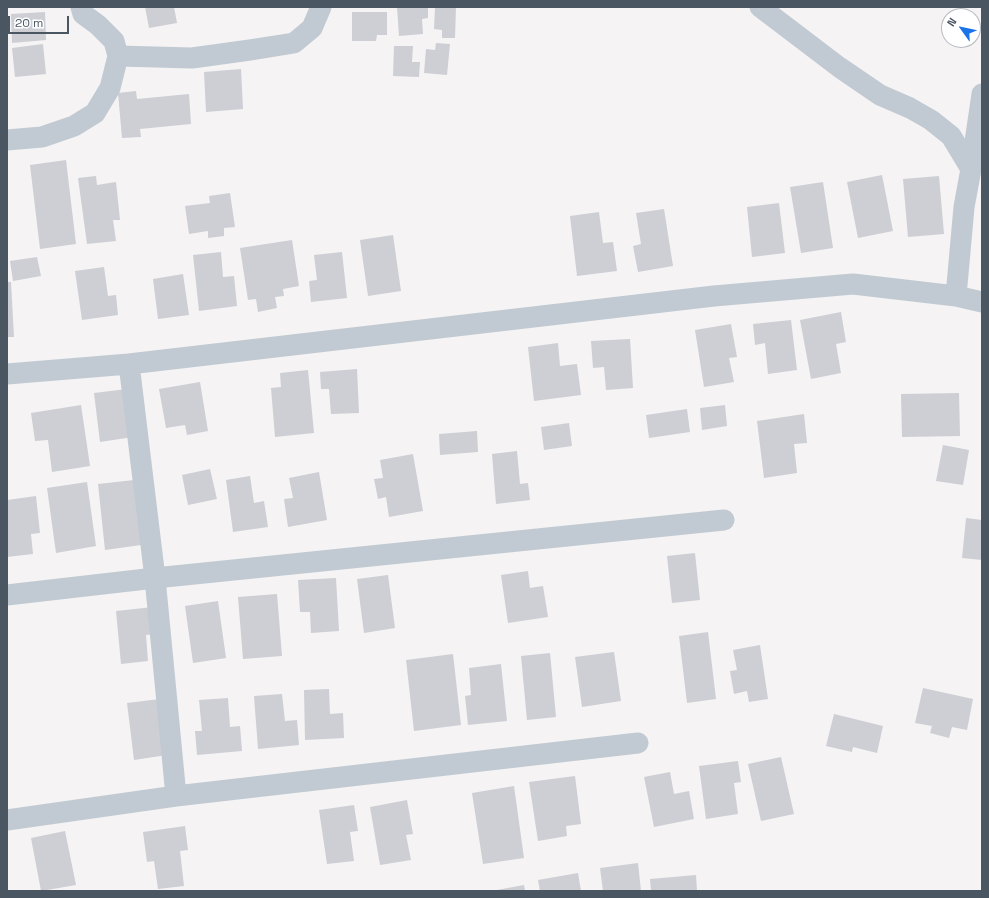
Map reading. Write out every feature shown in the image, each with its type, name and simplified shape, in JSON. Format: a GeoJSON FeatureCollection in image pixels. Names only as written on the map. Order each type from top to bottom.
{"type":"FeatureCollection","features":[{"type":"Feature","properties":{"kind":"street"},"geometry":{"type":"LineString","coordinates":[[7,140],[42,137],[74,126],[95,113],[110,88],[118,56],[114,41],[98,25],[83,14],[81,7]]}},
{"type":"Feature","properties":{"kind":"street"},"geometry":{"type":"LineString","coordinates":[[118,56],[192,58],[294,43],[312,28],[321,7]]}},
{"type":"Feature","properties":{"kind":"street"},"geometry":{"type":"LineString","coordinates":[[760,7],[839,67],[880,95],[910,108],[931,120],[951,136],[971,169]]}},
{"type":"Feature","properties":{"kind":"street"},"geometry":{"type":"LineString","coordinates":[[956,296],[964,207],[982,94]]}},
{"type":"Feature","properties":{"kind":"street"},"geometry":{"type":"LineString","coordinates":[[7,374],[128,364],[714,296],[853,284],[956,296],[982,302]]}},
{"type":"Feature","properties":{"kind":"street"},"geometry":{"type":"LineString","coordinates":[[128,364],[156,578],[176,796]]}},
{"type":"Feature","properties":{"kind":"street"},"geometry":{"type":"LineString","coordinates":[[7,595],[156,578],[724,520]]}},
{"type":"Feature","properties":{"kind":"street"},"geometry":{"type":"LineString","coordinates":[[7,820],[176,796],[638,743]]}},
{"type":"Feature","properties":{"kind":"building"},"geometry":{"type":"Polygon","coordinates":[[[145,7],[174,7],[177,23],[149,28],[145,7]]]}},
{"type":"Feature","properties":{"kind":"building"},"geometry":{"type":"Polygon","coordinates":[[[397,7],[428,7],[428,18],[422,19],[423,34],[399,36],[397,7]]]}},
{"type":"Feature","properties":{"kind":"building"},"geometry":{"type":"Polygon","coordinates":[[[435,7],[456,7],[455,38],[442,38],[442,30],[434,29],[435,7]]]}},
{"type":"Feature","properties":{"kind":"building"},"geometry":{"type":"Polygon","coordinates":[[[45,12],[46,40],[12,43],[11,14],[45,12]]]}},
{"type":"Feature","properties":{"kind":"building"},"geometry":{"type":"Polygon","coordinates":[[[352,12],[387,12],[387,35],[377,35],[376,41],[352,41],[352,12]]]}},
{"type":"Feature","properties":{"kind":"building"},"geometry":{"type":"Polygon","coordinates":[[[436,43],[450,44],[447,75],[424,73],[426,49],[435,50],[436,43]]]}},
{"type":"Feature","properties":{"kind":"building"},"geometry":{"type":"Polygon","coordinates":[[[43,44],[46,74],[15,77],[12,48],[43,44]]]}},
{"type":"Feature","properties":{"kind":"building"},"geometry":{"type":"Polygon","coordinates":[[[394,46],[413,46],[412,62],[420,62],[419,77],[393,76],[394,46]]]}},
{"type":"Feature","properties":{"kind":"building"},"geometry":{"type":"Polygon","coordinates":[[[241,69],[243,109],[206,112],[204,72],[241,69]]]}},
{"type":"Feature","properties":{"kind":"building"},"geometry":{"type":"Polygon","coordinates":[[[136,91],[137,99],[189,94],[191,124],[140,129],[141,137],[122,138],[118,93],[136,91]]]}},
{"type":"Feature","properties":{"kind":"building"},"geometry":{"type":"Polygon","coordinates":[[[66,160],[76,244],[40,249],[30,165],[66,160]]]}},
{"type":"Feature","properties":{"kind":"building"},"geometry":{"type":"Polygon","coordinates":[[[882,175],[893,231],[858,238],[847,182],[882,175]]]}},
{"type":"Feature","properties":{"kind":"building"},"geometry":{"type":"Polygon","coordinates":[[[96,176],[97,185],[116,182],[120,220],[113,220],[116,241],[87,244],[78,178],[96,176]]]}},
{"type":"Feature","properties":{"kind":"building"},"geometry":{"type":"Polygon","coordinates":[[[939,176],[944,234],[908,237],[903,179],[939,176]]]}},
{"type":"Feature","properties":{"kind":"building"},"geometry":{"type":"Polygon","coordinates":[[[823,182],[833,248],[801,253],[790,187],[823,182]]]}},
{"type":"Feature","properties":{"kind":"building"},"geometry":{"type":"Polygon","coordinates":[[[230,193],[235,227],[224,228],[224,236],[208,238],[208,231],[189,234],[185,206],[210,203],[209,196],[230,193]]]}},
{"type":"Feature","properties":{"kind":"building"},"geometry":{"type":"Polygon","coordinates":[[[779,203],[785,253],[752,257],[747,207],[779,203]]]}},
{"type":"Feature","properties":{"kind":"building"},"geometry":{"type":"Polygon","coordinates":[[[664,209],[673,266],[638,272],[633,246],[641,244],[636,213],[664,209]]]}},
{"type":"Feature","properties":{"kind":"building"},"geometry":{"type":"Polygon","coordinates":[[[599,212],[603,243],[613,242],[617,271],[577,276],[570,216],[599,212]]]}},
{"type":"Feature","properties":{"kind":"building"},"geometry":{"type":"Polygon","coordinates":[[[393,235],[401,291],[368,296],[360,240],[393,235]]]}},
{"type":"Feature","properties":{"kind":"building"},"geometry":{"type":"Polygon","coordinates":[[[292,240],[299,286],[283,289],[284,296],[275,297],[277,308],[258,312],[256,299],[248,300],[240,248],[292,240]]]}},
{"type":"Feature","properties":{"kind":"building"},"geometry":{"type":"Polygon","coordinates":[[[221,252],[223,277],[234,276],[237,306],[199,311],[193,255],[221,252]]]}},
{"type":"Feature","properties":{"kind":"building"},"geometry":{"type":"Polygon","coordinates":[[[342,252],[347,298],[311,302],[309,281],[317,280],[314,255],[342,252]]]}},
{"type":"Feature","properties":{"kind":"building"},"geometry":{"type":"Polygon","coordinates":[[[37,257],[41,276],[13,281],[10,261],[37,257]]]}},
{"type":"Feature","properties":{"kind":"building"},"geometry":{"type":"Polygon","coordinates":[[[104,267],[108,296],[116,295],[118,315],[82,320],[75,271],[104,267]]]}},
{"type":"Feature","properties":{"kind":"building"},"geometry":{"type":"Polygon","coordinates":[[[183,274],[189,315],[158,319],[153,279],[183,274]]]}},
{"type":"Feature","properties":{"kind":"building"},"geometry":{"type":"Polygon","coordinates":[[[7,282],[11,282],[14,337],[7,337],[7,282]]]}},
{"type":"Feature","properties":{"kind":"building"},"geometry":{"type":"Polygon","coordinates":[[[841,312],[846,342],[836,344],[841,373],[811,379],[800,320],[841,312]]]}},
{"type":"Feature","properties":{"kind":"building"},"geometry":{"type":"Polygon","coordinates":[[[791,320],[797,370],[768,374],[765,343],[755,345],[753,324],[791,320]]]}},
{"type":"Feature","properties":{"kind":"building"},"geometry":{"type":"Polygon","coordinates":[[[731,324],[737,357],[729,358],[734,382],[704,387],[695,330],[731,324]]]}},
{"type":"Feature","properties":{"kind":"building"},"geometry":{"type":"Polygon","coordinates":[[[630,339],[633,388],[606,390],[604,367],[593,368],[591,341],[630,339]]]}},
{"type":"Feature","properties":{"kind":"building"},"geometry":{"type":"Polygon","coordinates":[[[558,343],[560,366],[577,364],[581,395],[534,401],[528,347],[558,343]]]}},
{"type":"Feature","properties":{"kind":"building"},"geometry":{"type":"Polygon","coordinates":[[[357,369],[359,413],[331,414],[329,389],[321,389],[320,372],[357,369]]]}},
{"type":"Feature","properties":{"kind":"building"},"geometry":{"type":"Polygon","coordinates":[[[308,370],[314,433],[275,437],[271,388],[281,387],[280,373],[308,370]]]}},
{"type":"Feature","properties":{"kind":"building"},"geometry":{"type":"Polygon","coordinates":[[[200,382],[208,431],[187,435],[185,425],[166,428],[159,389],[200,382]]]}},
{"type":"Feature","properties":{"kind":"building"},"geometry":{"type":"Polygon","coordinates":[[[127,389],[133,437],[100,442],[94,393],[127,389]]]}},
{"type":"Feature","properties":{"kind":"building"},"geometry":{"type":"Polygon","coordinates":[[[959,393],[960,436],[902,437],[901,394],[959,393]]]}},
{"type":"Feature","properties":{"kind":"building"},"geometry":{"type":"Polygon","coordinates":[[[81,405],[90,466],[52,472],[48,440],[35,441],[31,413],[81,405]]]}},
{"type":"Feature","properties":{"kind":"building"},"geometry":{"type":"Polygon","coordinates":[[[725,405],[727,426],[702,430],[700,408],[725,405]]]}},
{"type":"Feature","properties":{"kind":"building"},"geometry":{"type":"Polygon","coordinates":[[[687,409],[690,432],[649,438],[646,415],[687,409]]]}},
{"type":"Feature","properties":{"kind":"building"},"geometry":{"type":"Polygon","coordinates":[[[804,414],[807,443],[794,444],[797,473],[764,478],[757,421],[804,414]]]}},
{"type":"Feature","properties":{"kind":"building"},"geometry":{"type":"Polygon","coordinates":[[[569,423],[572,446],[544,450],[541,427],[569,423]]]}},
{"type":"Feature","properties":{"kind":"building"},"geometry":{"type":"Polygon","coordinates":[[[477,431],[478,452],[440,455],[439,434],[477,431]]]}},
{"type":"Feature","properties":{"kind":"building"},"geometry":{"type":"Polygon","coordinates":[[[943,445],[969,450],[963,485],[936,481],[943,445]]]}},
{"type":"Feature","properties":{"kind":"building"},"geometry":{"type":"Polygon","coordinates":[[[517,451],[520,484],[528,483],[530,500],[496,504],[492,454],[517,451]]]}},
{"type":"Feature","properties":{"kind":"building"},"geometry":{"type":"Polygon","coordinates":[[[413,454],[423,511],[389,517],[386,497],[378,499],[374,479],[383,478],[380,460],[413,454]]]}},
{"type":"Feature","properties":{"kind":"building"},"geometry":{"type":"Polygon","coordinates":[[[210,469],[217,499],[188,505],[182,475],[210,469]]]}},
{"type":"Feature","properties":{"kind":"building"},"geometry":{"type":"Polygon","coordinates":[[[319,472],[327,520],[288,527],[284,499],[293,498],[289,478],[319,472]]]}},
{"type":"Feature","properties":{"kind":"building"},"geometry":{"type":"Polygon","coordinates":[[[250,476],[254,503],[264,501],[268,527],[233,532],[226,480],[250,476]]]}},
{"type":"Feature","properties":{"kind":"building"},"geometry":{"type":"Polygon","coordinates":[[[134,480],[141,545],[105,550],[98,484],[134,480]]]}},
{"type":"Feature","properties":{"kind":"building"},"geometry":{"type":"Polygon","coordinates":[[[87,482],[96,546],[56,553],[47,488],[87,482]]]}},
{"type":"Feature","properties":{"kind":"building"},"geometry":{"type":"Polygon","coordinates":[[[36,496],[40,533],[31,534],[33,554],[7,557],[7,500],[36,496]]]}},
{"type":"Feature","properties":{"kind":"building"},"geometry":{"type":"Polygon","coordinates":[[[966,518],[982,520],[982,560],[962,558],[966,518]]]}},
{"type":"Feature","properties":{"kind":"building"},"geometry":{"type":"Polygon","coordinates":[[[695,553],[700,600],[672,603],[667,556],[695,553]]]}},
{"type":"Feature","properties":{"kind":"building"},"geometry":{"type":"Polygon","coordinates":[[[528,571],[530,588],[543,586],[548,617],[508,623],[501,575],[528,571]]]}},
{"type":"Feature","properties":{"kind":"building"},"geometry":{"type":"Polygon","coordinates":[[[388,575],[395,628],[364,633],[357,579],[388,575]]]}},
{"type":"Feature","properties":{"kind":"building"},"geometry":{"type":"Polygon","coordinates":[[[336,578],[339,631],[311,633],[310,612],[300,612],[298,580],[336,578]]]}},
{"type":"Feature","properties":{"kind":"building"},"geometry":{"type":"Polygon","coordinates":[[[277,594],[282,656],[243,659],[238,597],[277,594]]]}},
{"type":"Feature","properties":{"kind":"building"},"geometry":{"type":"Polygon","coordinates":[[[218,601],[226,658],[193,663],[185,606],[218,601]]]}},
{"type":"Feature","properties":{"kind":"building"},"geometry":{"type":"Polygon","coordinates":[[[153,607],[156,634],[146,635],[148,661],[121,664],[116,611],[153,607]]]}},
{"type":"Feature","properties":{"kind":"building"},"geometry":{"type":"Polygon","coordinates":[[[708,632],[716,699],[687,703],[679,636],[708,632]]]}},
{"type":"Feature","properties":{"kind":"building"},"geometry":{"type":"Polygon","coordinates":[[[760,645],[768,699],[749,702],[747,691],[734,694],[730,671],[737,670],[733,650],[760,645]]]}},
{"type":"Feature","properties":{"kind":"building"},"geometry":{"type":"Polygon","coordinates":[[[614,652],[621,701],[582,707],[575,657],[614,652]]]}},
{"type":"Feature","properties":{"kind":"building"},"geometry":{"type":"Polygon","coordinates":[[[550,653],[556,717],[527,720],[521,656],[550,653]]]}},
{"type":"Feature","properties":{"kind":"building"},"geometry":{"type":"Polygon","coordinates":[[[453,654],[461,725],[414,731],[406,660],[453,654]]]}},
{"type":"Feature","properties":{"kind":"building"},"geometry":{"type":"Polygon","coordinates":[[[501,664],[507,721],[468,725],[465,696],[471,695],[469,668],[501,664]]]}},
{"type":"Feature","properties":{"kind":"building"},"geometry":{"type":"Polygon","coordinates":[[[923,688],[973,699],[967,730],[952,727],[949,738],[930,733],[932,726],[915,723],[923,688]]]}},
{"type":"Feature","properties":{"kind":"building"},"geometry":{"type":"Polygon","coordinates":[[[329,689],[330,714],[343,713],[344,738],[305,740],[304,690],[329,689]]]}},
{"type":"Feature","properties":{"kind":"building"},"geometry":{"type":"Polygon","coordinates":[[[282,694],[285,721],[297,720],[299,745],[258,749],[254,696],[282,694]]]}},
{"type":"Feature","properties":{"kind":"building"},"geometry":{"type":"Polygon","coordinates":[[[228,698],[230,727],[240,726],[242,751],[197,755],[195,731],[202,731],[199,700],[228,698]]]}},
{"type":"Feature","properties":{"kind":"building"},"geometry":{"type":"Polygon","coordinates":[[[160,699],[167,755],[134,760],[127,703],[160,699]]]}},
{"type":"Feature","properties":{"kind":"building"},"geometry":{"type":"Polygon","coordinates":[[[834,714],[883,726],[877,753],[853,747],[852,752],[826,746],[834,714]]]}},
{"type":"Feature","properties":{"kind":"building"},"geometry":{"type":"Polygon","coordinates":[[[781,757],[794,814],[761,821],[748,764],[781,757]]]}},
{"type":"Feature","properties":{"kind":"building"},"geometry":{"type":"Polygon","coordinates":[[[738,761],[741,782],[734,783],[738,814],[706,819],[699,766],[738,761]]]}},
{"type":"Feature","properties":{"kind":"building"},"geometry":{"type":"Polygon","coordinates":[[[670,772],[674,794],[689,791],[694,819],[654,827],[644,777],[670,772]]]}},
{"type":"Feature","properties":{"kind":"building"},"geometry":{"type":"Polygon","coordinates":[[[575,776],[581,824],[566,826],[567,836],[538,841],[529,782],[575,776]]]}},
{"type":"Feature","properties":{"kind":"building"},"geometry":{"type":"Polygon","coordinates":[[[514,786],[524,858],[483,864],[472,793],[514,786]]]}},
{"type":"Feature","properties":{"kind":"building"},"geometry":{"type":"Polygon","coordinates":[[[407,800],[413,834],[406,835],[411,860],[380,865],[370,807],[407,800]]]}},
{"type":"Feature","properties":{"kind":"building"},"geometry":{"type":"Polygon","coordinates":[[[354,805],[358,831],[350,832],[354,861],[327,864],[319,810],[354,805]]]}},
{"type":"Feature","properties":{"kind":"building"},"geometry":{"type":"Polygon","coordinates":[[[185,826],[188,850],[180,851],[184,886],[158,889],[154,861],[147,862],[143,832],[185,826]]]}},
{"type":"Feature","properties":{"kind":"building"},"geometry":{"type":"Polygon","coordinates":[[[65,831],[76,885],[41,891],[31,838],[65,831]]]}},
{"type":"Feature","properties":{"kind":"building"},"geometry":{"type":"Polygon","coordinates":[[[638,863],[641,891],[603,891],[600,868],[638,863]]]}},
{"type":"Feature","properties":{"kind":"building"},"geometry":{"type":"Polygon","coordinates":[[[578,873],[581,891],[540,891],[538,880],[578,873]]]}},
{"type":"Feature","properties":{"kind":"building"},"geometry":{"type":"Polygon","coordinates":[[[696,875],[697,891],[651,891],[650,879],[696,875]]]}},
{"type":"Feature","properties":{"kind":"building"},"geometry":{"type":"Polygon","coordinates":[[[524,885],[525,891],[497,891],[497,890],[524,885]]]}}]}
